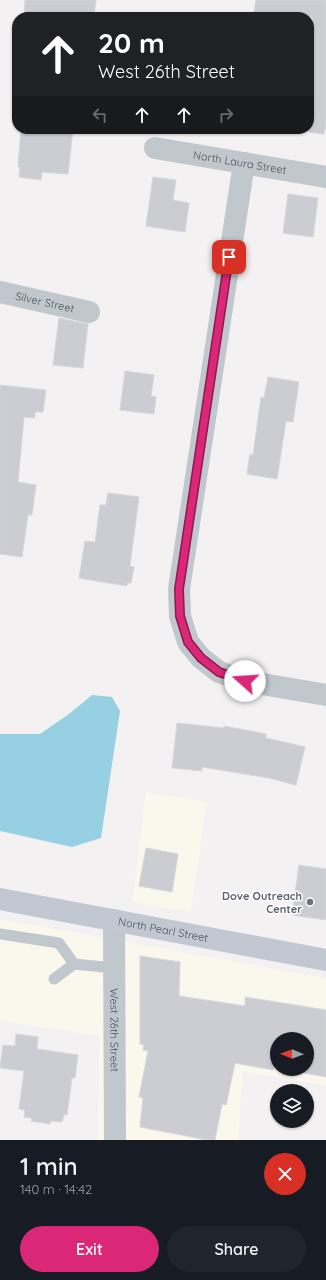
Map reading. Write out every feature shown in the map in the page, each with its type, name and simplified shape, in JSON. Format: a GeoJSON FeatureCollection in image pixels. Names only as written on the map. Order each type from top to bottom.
{"type":"FeatureCollection","features":[{"type":"Feature","properties":{"kind":"street","name":"North Laura Street"},"geometry":{"type":"LineString","coordinates":[[154,148],[326,177]]}},
{"type":"Feature","properties":{"kind":"street"},"geometry":{"type":"LineString","coordinates":[[244,163],[179,589],[180,616],[188,642],[201,658],[219,672],[245,681],[326,695]]}},
{"type":"Feature","properties":{"kind":"street","name":"Silver Street"},"geometry":{"type":"LineString","coordinates":[[0,292],[89,312]]}},
{"type":"Feature","properties":{"kind":"street","name":"North Pearl Street"},"geometry":{"type":"LineString","coordinates":[[0,899],[326,960]]}},
{"type":"Feature","properties":{"kind":"street","name":"West 26th Street"},"geometry":{"type":"LineString","coordinates":[[114,920],[115,1140]]}},
{"type":"Feature","properties":{"kind":"lane"},"geometry":{"type":"LineString","coordinates":[[0,934],[59,944],[74,964]]}},
{"type":"Feature","properties":{"kind":"lane"},"geometry":{"type":"LineString","coordinates":[[54,979],[74,964],[114,968]]}},
{"type":"Feature","properties":{"kind":"shaded area"},"geometry":{"type":"Polygon","coordinates":[[[146,792],[207,802],[191,912],[132,902],[146,792]]]}},
{"type":"Feature","properties":{"kind":"shaded area"},"geometry":{"type":"Polygon","coordinates":[[[0,919],[326,978],[326,1085],[243,1072],[238,1140],[98,1140],[99,1036],[0,1021],[0,919]]]}},
{"type":"Feature","properties":{"kind":"water"},"geometry":{"type":"Polygon","coordinates":[[[92,695],[112,697],[120,711],[101,838],[72,847],[0,831],[0,734],[40,734],[69,714],[92,695]]]}},
{"type":"Feature","properties":{"kind":"building"},"geometry":{"type":"Polygon","coordinates":[[[25,0],[96,0],[95,12],[24,12],[25,0]]]}},
{"type":"Feature","properties":{"kind":"building"},"geometry":{"type":"Polygon","coordinates":[[[256,0],[326,0],[326,124],[324,134],[314,133],[314,12],[254,12],[256,0]]]}},
{"type":"Feature","properties":{"kind":"building"},"geometry":{"type":"Polygon","coordinates":[[[21,134],[72,134],[68,174],[42,172],[41,180],[19,177],[20,167],[18,167],[21,134]]]}},
{"type":"Feature","properties":{"kind":"building"},"geometry":{"type":"Polygon","coordinates":[[[153,177],[176,180],[173,200],[189,203],[185,232],[146,226],[153,177]]]}},
{"type":"Feature","properties":{"kind":"building"},"geometry":{"type":"Polygon","coordinates":[[[288,194],[318,198],[313,237],[283,233],[288,194]]]}},
{"type":"Feature","properties":{"kind":"building"},"geometry":{"type":"Polygon","coordinates":[[[59,318],[88,324],[83,368],[53,365],[59,318]]]}},
{"type":"Feature","properties":{"kind":"building"},"geometry":{"type":"Polygon","coordinates":[[[125,371],[154,375],[151,396],[156,397],[154,414],[120,410],[125,371]]]}},
{"type":"Feature","properties":{"kind":"building"},"geometry":{"type":"Polygon","coordinates":[[[268,377],[299,382],[293,422],[286,421],[277,479],[247,474],[250,454],[253,455],[261,397],[264,398],[268,377]]]}},
{"type":"Feature","properties":{"kind":"building"},"geometry":{"type":"Polygon","coordinates":[[[0,385],[46,390],[43,412],[35,412],[35,418],[24,417],[18,482],[36,485],[32,515],[28,515],[22,557],[0,554],[0,385]]]}},
{"type":"Feature","properties":{"kind":"building"},"geometry":{"type":"Polygon","coordinates":[[[108,493],[139,497],[130,566],[134,567],[131,583],[127,583],[127,586],[79,578],[85,541],[95,542],[100,505],[106,505],[108,493]]]}},
{"type":"Feature","properties":{"kind":"building"},"geometry":{"type":"Polygon","coordinates":[[[177,723],[224,728],[224,726],[266,734],[266,738],[305,747],[296,785],[269,778],[202,767],[202,771],[172,768],[177,723]]]}},
{"type":"Feature","properties":{"kind":"building"},"geometry":{"type":"Polygon","coordinates":[[[146,848],[178,854],[172,892],[139,886],[146,848]]]}},
{"type":"Feature","properties":{"kind":"building","name":"Dove Outreach Center"},"geometry":{"type":"Polygon","coordinates":[[[299,865],[326,869],[326,920],[292,915],[299,865]]]}},
{"type":"Feature","properties":{"kind":"building"},"geometry":{"type":"Polygon","coordinates":[[[140,956],[180,962],[179,996],[245,1006],[245,997],[326,1010],[326,1077],[314,1075],[314,1032],[270,1032],[270,1069],[235,1063],[226,1105],[222,1104],[215,1140],[207,1140],[140,1127],[143,1098],[139,1097],[148,1051],[143,1050],[144,1045],[140,1044],[140,956]]]}},
{"type":"Feature","properties":{"kind":"building"},"geometry":{"type":"Polygon","coordinates":[[[16,1034],[38,1037],[37,1049],[78,1055],[75,1078],[72,1078],[67,1115],[64,1115],[62,1122],[51,1121],[50,1124],[31,1121],[32,1118],[24,1117],[25,1110],[19,1109],[24,1071],[0,1068],[3,1045],[15,1046],[16,1034]]]}},
{"type":"Feature","properties":{"kind":"place","name":"Dove Outreach Center"},"geometry":{"type":"Point","coordinates":[310,902]}},
{"type":"Feature","properties":{"kind":"route"},"geometry":{"type":"LineString","coordinates":[[229,257],[179,589],[180,616],[188,642],[201,658],[219,672],[245,681]]}}]}
